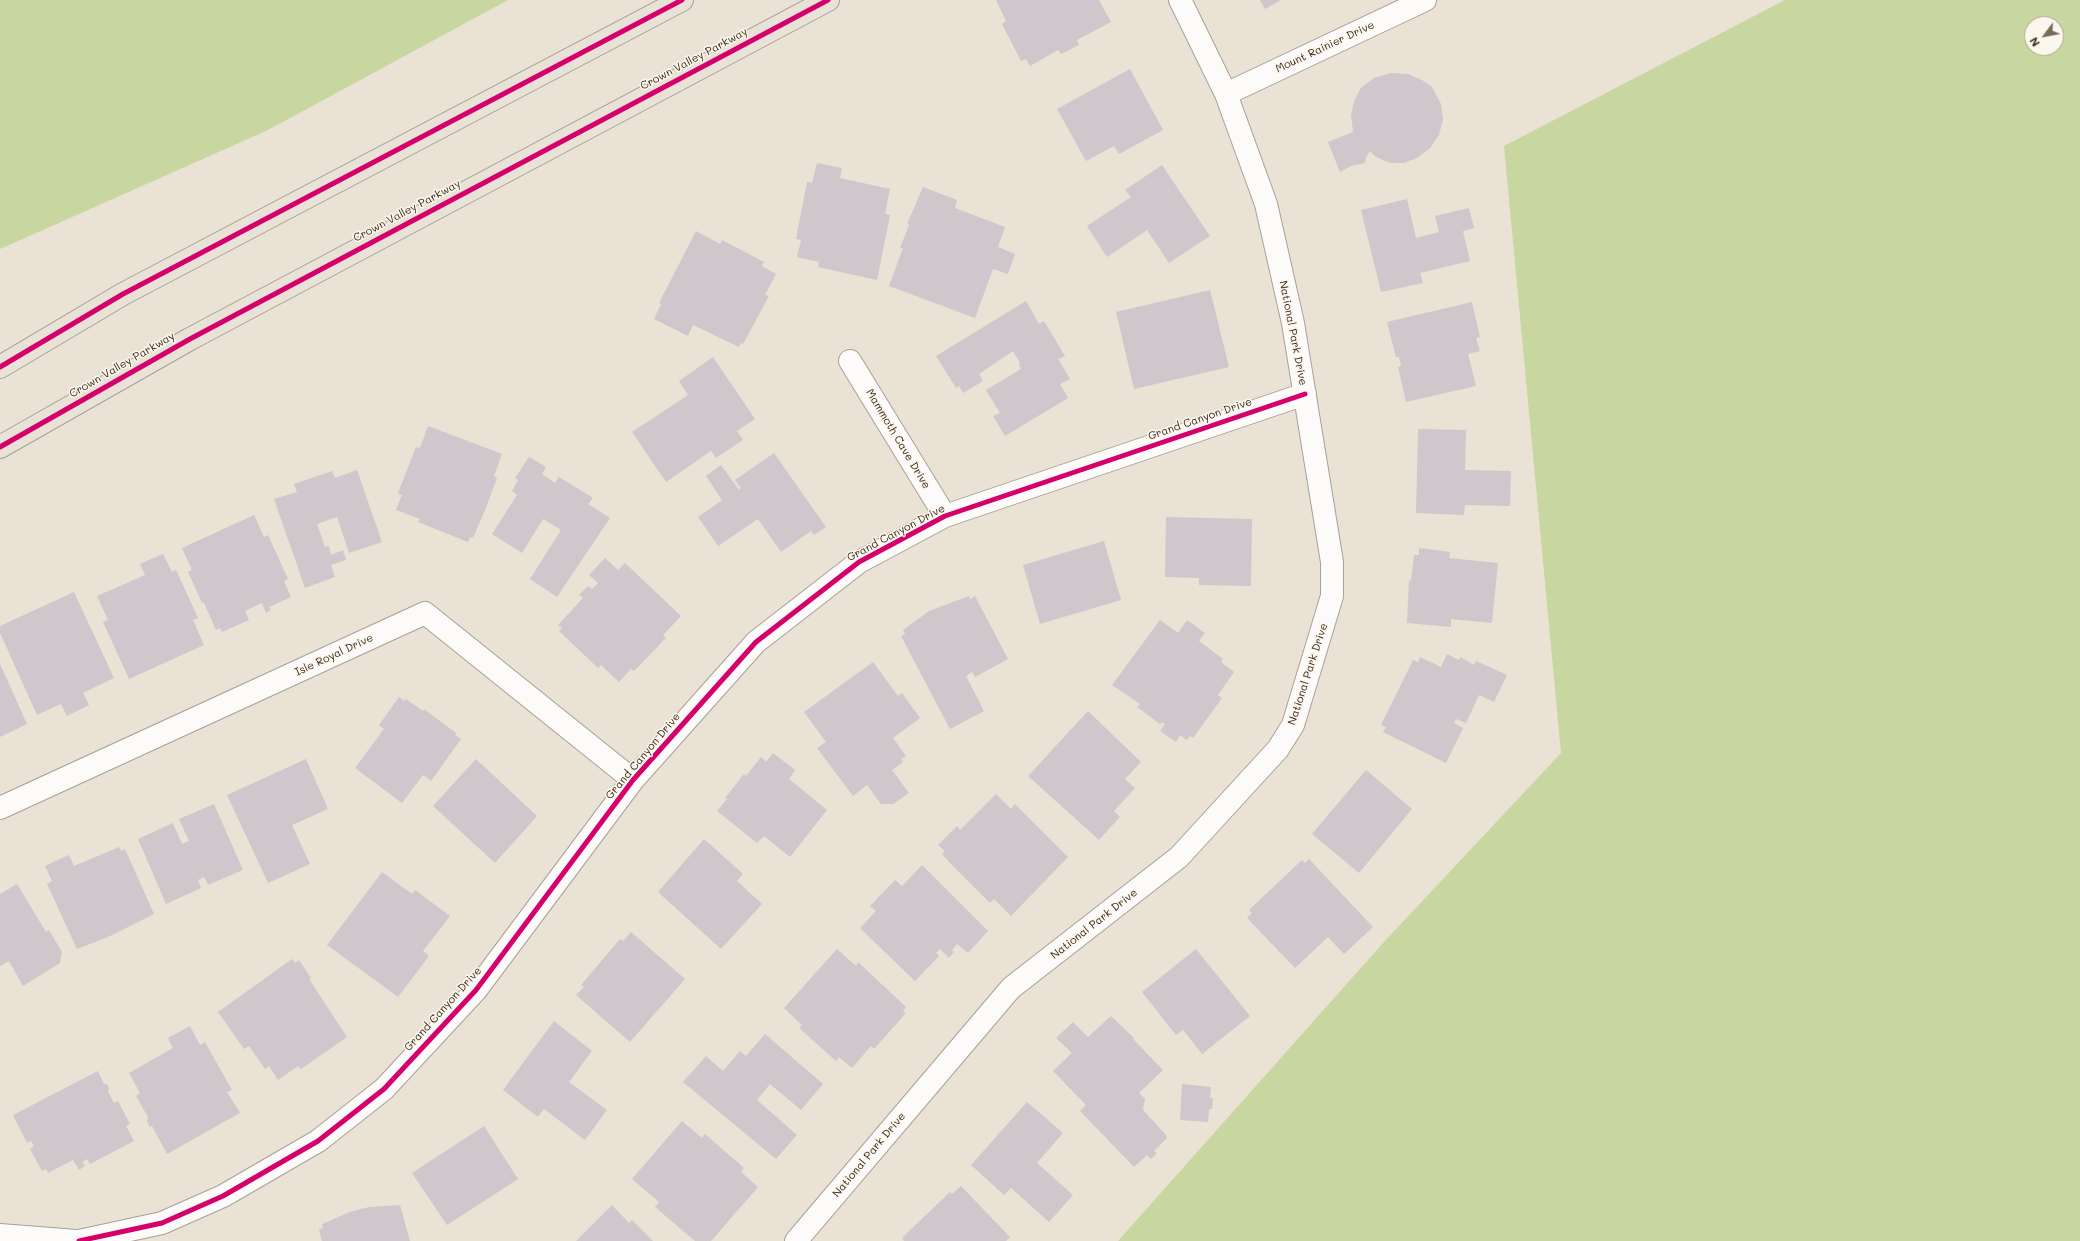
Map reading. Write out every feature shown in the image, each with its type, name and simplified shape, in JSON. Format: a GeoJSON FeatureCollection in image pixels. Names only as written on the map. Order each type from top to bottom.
{"type":"FeatureCollection","features":[{"type":"Feature","properties":{"kind":"main road"},"geometry":{"type":"LineString","coordinates":[[0,367],[137,287],[682,0]]}},
{"type":"Feature","properties":{"kind":"main road","name":"Crown Valley Parkway"},"geometry":{"type":"LineString","coordinates":[[0,446],[190,338],[828,0]]}},
{"type":"Feature","properties":{"kind":"street","name":"National Park Drive"},"geometry":{"type":"LineString","coordinates":[[796,1241],[1011,988],[1179,858],[1278,749],[1292,725],[1332,596],[1332,562],[1305,394],[1293,323],[1266,204],[1226,94],[1180,0]]}},
{"type":"Feature","properties":{"kind":"street","name":"Mount Rainier Drive"},"geometry":{"type":"LineString","coordinates":[[1226,94],[1425,0]]}},
{"type":"Feature","properties":{"kind":"street","name":"Mammoth Cave Drive"},"geometry":{"type":"LineString","coordinates":[[850,361],[946,516]]}},
{"type":"Feature","properties":{"kind":"street","name":"Grand Canyon Drive"},"geometry":{"type":"LineString","coordinates":[[79,1241],[162,1223],[223,1196],[318,1141],[384,1089],[476,990],[633,780],[756,642],[859,562],[946,516],[1305,394]]}},
{"type":"Feature","properties":{"kind":"street","name":"Isle Royal Drive"},"geometry":{"type":"LineString","coordinates":[[0,808],[424,613],[633,780]]}},
{"type":"Feature","properties":{"kind":"street"},"geometry":{"type":"LineString","coordinates":[[0,1235],[76,1241]]}},
{"type":"Feature","properties":{"kind":"green space"},"geometry":{"type":"Polygon","coordinates":[[[0,0],[508,0],[268,130],[0,249],[0,0]]]}},
{"type":"Feature","properties":{"kind":"green space"},"geometry":{"type":"Polygon","coordinates":[[[1785,0],[2080,0],[2080,1241],[1118,1241],[1384,942],[1561,753],[1504,146],[1785,0]]]}},
{"type":"Feature","properties":{"kind":"building"},"geometry":{"type":"Polygon","coordinates":[[[996,0],[1099,0],[1111,22],[1077,40],[1079,45],[1061,54],[1058,50],[1030,66],[1026,59],[1021,61],[1002,24],[1006,21],[996,0]]]}},
{"type":"Feature","properties":{"kind":"building"},"geometry":{"type":"Polygon","coordinates":[[[1260,0],[1281,0],[1265,9],[1260,0]]]}},
{"type":"Feature","properties":{"kind":"building"},"geometry":{"type":"Polygon","coordinates":[[[1130,69],[1163,130],[1119,154],[1114,146],[1086,161],[1057,109],[1130,69]]]}},
{"type":"Feature","properties":{"kind":"building"},"geometry":{"type":"Polygon","coordinates":[[[1391,73],[1408,74],[1422,80],[1432,87],[1441,104],[1443,119],[1439,135],[1430,148],[1417,158],[1404,163],[1390,163],[1376,157],[1370,151],[1366,157],[1365,163],[1351,166],[1340,172],[1328,142],[1353,132],[1351,115],[1354,101],[1361,88],[1374,78],[1391,73]]]}},
{"type":"Feature","properties":{"kind":"building"},"geometry":{"type":"Polygon","coordinates":[[[817,163],[842,168],[840,178],[890,189],[885,214],[890,215],[877,280],[818,267],[819,262],[797,257],[801,240],[796,239],[807,182],[812,183],[817,163]]]}},
{"type":"Feature","properties":{"kind":"building"},"geometry":{"type":"Polygon","coordinates":[[[1162,165],[1210,236],[1169,263],[1147,230],[1107,257],[1087,226],[1131,197],[1125,190],[1162,165]]]}},
{"type":"Feature","properties":{"kind":"building"},"geometry":{"type":"Polygon","coordinates":[[[923,187],[957,200],[955,208],[1005,227],[998,247],[1015,254],[1008,274],[993,269],[975,318],[889,286],[903,248],[900,248],[909,225],[907,224],[923,187]]]}},
{"type":"Feature","properties":{"kind":"building"},"geometry":{"type":"Polygon","coordinates":[[[1407,199],[1416,238],[1439,232],[1435,216],[1469,208],[1474,228],[1463,231],[1470,261],[1420,273],[1423,283],[1381,292],[1361,210],[1407,199]]]}},
{"type":"Feature","properties":{"kind":"building"},"geometry":{"type":"Polygon","coordinates":[[[696,231],[720,244],[722,240],[764,262],[762,266],[776,274],[765,295],[769,296],[743,344],[741,343],[739,347],[693,325],[688,336],[654,319],[661,304],[659,303],[696,231]]]}},
{"type":"Feature","properties":{"kind":"building"},"geometry":{"type":"Polygon","coordinates":[[[1210,290],[1229,367],[1134,389],[1116,312],[1210,290]]]}},
{"type":"Feature","properties":{"kind":"building"},"geometry":{"type":"Polygon","coordinates":[[[1026,301],[1039,324],[1044,321],[1065,356],[1058,359],[1070,379],[1060,384],[1068,398],[1005,436],[993,416],[1000,413],[986,390],[1021,369],[1020,363],[1013,351],[979,374],[983,381],[963,393],[959,386],[956,388],[936,356],[1026,301]]]}},
{"type":"Feature","properties":{"kind":"building"},"geometry":{"type":"Polygon","coordinates":[[[1472,302],[1480,337],[1476,338],[1480,351],[1468,354],[1476,386],[1406,402],[1398,367],[1401,366],[1399,357],[1396,357],[1387,322],[1472,302]]]}},
{"type":"Feature","properties":{"kind":"building"},"geometry":{"type":"Polygon","coordinates":[[[713,357],[755,419],[737,431],[743,440],[716,458],[711,451],[666,482],[632,432],[688,395],[679,381],[713,357]]]}},
{"type":"Feature","properties":{"kind":"building"},"geometry":{"type":"Polygon","coordinates":[[[428,426],[502,454],[494,476],[497,478],[485,510],[473,538],[470,537],[468,542],[418,522],[420,519],[396,510],[402,495],[398,493],[416,447],[420,448],[428,426]]]}},
{"type":"Feature","properties":{"kind":"building"},"geometry":{"type":"Polygon","coordinates":[[[1418,429],[1466,430],[1465,470],[1511,471],[1510,506],[1465,505],[1464,515],[1416,513],[1418,429]]]}},
{"type":"Feature","properties":{"kind":"building"},"geometry":{"type":"Polygon","coordinates":[[[774,453],[826,527],[814,535],[811,531],[781,552],[758,519],[718,546],[698,517],[722,500],[706,476],[721,465],[739,490],[741,488],[735,480],[774,453]]]}},
{"type":"Feature","properties":{"kind":"building"},"geometry":{"type":"Polygon","coordinates":[[[529,457],[546,467],[542,474],[555,483],[559,477],[593,498],[588,504],[610,518],[557,597],[530,579],[561,530],[543,519],[522,553],[492,534],[517,495],[512,491],[518,480],[515,478],[529,457]]]}},
{"type":"Feature","properties":{"kind":"building"},"geometry":{"type":"Polygon","coordinates":[[[357,470],[382,542],[349,553],[337,517],[317,524],[325,547],[329,546],[331,555],[343,550],[346,560],[331,565],[335,577],[305,588],[274,499],[297,492],[294,484],[332,471],[335,478],[357,470]]]}},
{"type":"Feature","properties":{"kind":"building"},"geometry":{"type":"Polygon","coordinates":[[[254,515],[264,537],[268,535],[288,579],[284,581],[291,597],[269,607],[271,610],[266,613],[262,603],[245,611],[249,620],[222,632],[220,628],[216,630],[204,603],[202,603],[188,572],[192,570],[182,548],[254,515]]]}},
{"type":"Feature","properties":{"kind":"building"},"geometry":{"type":"Polygon","coordinates":[[[1166,517],[1252,519],[1251,586],[1199,585],[1199,578],[1165,577],[1166,517]]]}},
{"type":"Feature","properties":{"kind":"building"},"geometry":{"type":"Polygon","coordinates":[[[1104,541],[1121,600],[1040,624],[1023,565],[1104,541]]]}},
{"type":"Feature","properties":{"kind":"building"},"geometry":{"type":"Polygon","coordinates":[[[1419,548],[1450,552],[1449,558],[1498,563],[1492,623],[1451,619],[1451,627],[1407,623],[1409,580],[1411,581],[1414,555],[1419,555],[1419,548]]]}},
{"type":"Feature","properties":{"kind":"building"},"geometry":{"type":"Polygon","coordinates":[[[163,554],[172,572],[176,570],[198,618],[193,620],[204,645],[129,679],[103,622],[108,620],[97,596],[145,575],[140,564],[163,554]]]}},
{"type":"Feature","properties":{"kind":"building"},"geometry":{"type":"Polygon","coordinates":[[[605,558],[618,570],[625,563],[681,616],[663,635],[666,638],[634,671],[631,669],[619,682],[601,665],[598,668],[559,631],[562,628],[558,625],[583,598],[579,595],[588,586],[592,589],[598,583],[589,575],[605,558]]]}},
{"type":"Feature","properties":{"kind":"building"},"geometry":{"type":"Polygon","coordinates":[[[74,592],[114,678],[83,693],[89,705],[67,716],[61,704],[37,715],[0,633],[0,626],[74,592]]]}},
{"type":"Feature","properties":{"kind":"building"},"geometry":{"type":"Polygon","coordinates":[[[969,596],[970,599],[975,596],[1008,659],[975,677],[972,672],[966,676],[984,711],[950,729],[901,636],[905,634],[903,630],[929,611],[969,596]]]}},
{"type":"Feature","properties":{"kind":"building"},"geometry":{"type":"Polygon","coordinates":[[[1160,620],[1178,633],[1187,620],[1205,633],[1199,641],[1223,659],[1221,662],[1234,672],[1218,695],[1222,698],[1193,738],[1190,736],[1187,740],[1180,735],[1176,742],[1160,731],[1165,724],[1162,722],[1160,724],[1137,707],[1140,704],[1112,685],[1160,620]]]}},
{"type":"Feature","properties":{"kind":"building"},"geometry":{"type":"Polygon","coordinates":[[[1447,654],[1459,660],[1460,657],[1474,665],[1476,661],[1507,675],[1494,702],[1479,695],[1466,723],[1456,719],[1454,723],[1463,728],[1446,763],[1383,732],[1386,727],[1381,725],[1413,660],[1418,662],[1420,657],[1441,667],[1447,654]]]}},
{"type":"Feature","properties":{"kind":"building"},"geometry":{"type":"Polygon","coordinates":[[[873,662],[898,696],[902,693],[920,718],[893,738],[906,756],[901,759],[903,762],[892,770],[909,793],[893,804],[881,804],[867,785],[853,796],[817,748],[826,742],[804,712],[873,662]]]}},
{"type":"Feature","properties":{"kind":"building"},"geometry":{"type":"Polygon","coordinates":[[[0,664],[27,724],[0,737],[0,664]]]}},
{"type":"Feature","properties":{"kind":"building"},"geometry":{"type":"Polygon","coordinates":[[[399,697],[404,701],[406,699],[423,711],[424,709],[456,733],[455,735],[461,739],[431,781],[423,775],[402,803],[355,768],[384,729],[379,725],[399,697]]]}},
{"type":"Feature","properties":{"kind":"building"},"geometry":{"type":"Polygon","coordinates":[[[1088,711],[1141,762],[1125,779],[1135,788],[1114,811],[1120,817],[1099,840],[1028,776],[1088,711]]]}},
{"type":"Feature","properties":{"kind":"building"},"geometry":{"type":"Polygon","coordinates":[[[773,753],[795,770],[789,779],[827,810],[790,857],[764,836],[757,843],[717,811],[727,799],[725,798],[744,774],[746,776],[761,757],[766,762],[773,753]]]}},
{"type":"Feature","properties":{"kind":"building"},"geometry":{"type":"Polygon","coordinates":[[[306,759],[328,809],[292,825],[310,864],[268,883],[227,795],[306,759]]]}},
{"type":"Feature","properties":{"kind":"building"},"geometry":{"type":"Polygon","coordinates":[[[476,759],[537,816],[495,863],[433,806],[476,759]]]}},
{"type":"Feature","properties":{"kind":"building"},"geometry":{"type":"Polygon","coordinates":[[[1366,770],[1412,809],[1359,873],[1312,834],[1366,770]]]}},
{"type":"Feature","properties":{"kind":"building"},"geometry":{"type":"Polygon","coordinates":[[[996,794],[1011,809],[1015,804],[1068,857],[1011,916],[994,899],[990,903],[950,863],[942,854],[945,851],[938,845],[957,826],[960,830],[996,794]]]}},
{"type":"Feature","properties":{"kind":"building"},"geometry":{"type":"Polygon","coordinates":[[[214,804],[243,870],[208,885],[204,877],[198,880],[201,888],[166,904],[138,839],[173,823],[182,844],[189,841],[179,819],[214,804]]]}},
{"type":"Feature","properties":{"kind":"building"},"geometry":{"type":"Polygon","coordinates":[[[704,839],[743,874],[737,881],[762,904],[721,949],[658,892],[704,839]]]}},
{"type":"Feature","properties":{"kind":"building"},"geometry":{"type":"Polygon","coordinates":[[[119,847],[121,851],[125,849],[154,914],[108,937],[77,949],[47,884],[52,881],[45,866],[69,855],[74,866],[119,847]]]}},
{"type":"Feature","properties":{"kind":"building"},"geometry":{"type":"Polygon","coordinates":[[[1309,859],[1373,927],[1344,954],[1328,937],[1295,968],[1247,918],[1252,913],[1249,910],[1302,860],[1305,863],[1309,859]]]}},
{"type":"Feature","properties":{"kind":"building"},"geometry":{"type":"Polygon","coordinates":[[[922,865],[988,931],[968,953],[957,944],[952,950],[954,952],[949,958],[940,949],[936,953],[939,956],[915,981],[860,928],[876,911],[870,906],[895,880],[902,886],[922,865]]]}},
{"type":"Feature","properties":{"kind":"building"},"geometry":{"type":"Polygon","coordinates":[[[382,872],[412,894],[415,890],[450,916],[423,951],[429,956],[398,997],[327,945],[382,872]]]}},
{"type":"Feature","properties":{"kind":"building"},"geometry":{"type":"Polygon","coordinates":[[[17,884],[46,932],[49,930],[62,952],[60,963],[23,986],[9,961],[0,966],[0,894],[17,884]]]}},
{"type":"Feature","properties":{"kind":"building"},"geometry":{"type":"Polygon","coordinates":[[[631,932],[685,979],[630,1042],[576,995],[584,987],[581,985],[620,939],[623,941],[631,932]]]}},
{"type":"Feature","properties":{"kind":"building"},"geometry":{"type":"Polygon","coordinates":[[[837,949],[856,966],[858,962],[906,1007],[903,1011],[906,1013],[874,1049],[871,1046],[852,1068],[839,1057],[836,1061],[799,1028],[802,1025],[784,1008],[837,949]]]}},
{"type":"Feature","properties":{"kind":"building"},"geometry":{"type":"Polygon","coordinates":[[[1196,949],[1250,1016],[1202,1054],[1183,1030],[1176,1035],[1142,992],[1196,949]]]}},
{"type":"Feature","properties":{"kind":"building"},"geometry":{"type":"Polygon","coordinates":[[[292,959],[295,963],[299,960],[311,978],[309,979],[347,1037],[301,1069],[298,1066],[278,1080],[269,1066],[265,1069],[249,1046],[244,1049],[218,1012],[292,959]]]}},
{"type":"Feature","properties":{"kind":"building"},"geometry":{"type":"Polygon","coordinates":[[[1111,1016],[1134,1038],[1133,1039],[1163,1070],[1139,1093],[1145,1099],[1143,1110],[1167,1138],[1154,1151],[1157,1153],[1151,1159],[1147,1155],[1134,1167],[1080,1111],[1086,1105],[1053,1071],[1072,1053],[1056,1038],[1073,1022],[1088,1037],[1111,1016]]]}},
{"type":"Feature","properties":{"kind":"building"},"geometry":{"type":"Polygon","coordinates":[[[554,1021],[592,1051],[569,1082],[607,1110],[585,1140],[544,1109],[538,1117],[503,1090],[554,1021]]]}},
{"type":"Feature","properties":{"kind":"building"},"geometry":{"type":"Polygon","coordinates":[[[190,1026],[200,1045],[205,1042],[232,1090],[227,1092],[240,1113],[167,1154],[152,1126],[150,1127],[147,1121],[148,1117],[136,1096],[140,1093],[129,1073],[173,1048],[168,1038],[190,1026]]]}},
{"type":"Feature","properties":{"kind":"building"},"geometry":{"type":"Polygon","coordinates":[[[765,1034],[823,1084],[801,1110],[770,1084],[757,1100],[797,1135],[776,1159],[683,1082],[706,1056],[723,1071],[740,1051],[746,1056],[765,1034]]]}},
{"type":"Feature","properties":{"kind":"building"},"geometry":{"type":"Polygon","coordinates":[[[98,1071],[104,1084],[107,1084],[109,1088],[108,1091],[114,1103],[118,1101],[130,1124],[126,1126],[134,1141],[90,1164],[87,1159],[82,1162],[85,1166],[79,1170],[73,1160],[48,1173],[46,1169],[42,1171],[30,1149],[34,1146],[31,1141],[27,1143],[13,1115],[98,1071]]]}},
{"type":"Feature","properties":{"kind":"building"},"geometry":{"type":"Polygon","coordinates":[[[1182,1084],[1211,1087],[1210,1098],[1213,1098],[1212,1109],[1209,1109],[1208,1122],[1180,1120],[1182,1084]]]}},
{"type":"Feature","properties":{"kind":"building"},"geometry":{"type":"Polygon","coordinates":[[[1027,1102],[1063,1133],[1037,1163],[1073,1195],[1049,1222],[1011,1188],[1004,1195],[971,1165],[1027,1102]]]}},
{"type":"Feature","properties":{"kind":"building"},"geometry":{"type":"Polygon","coordinates":[[[682,1121],[702,1138],[705,1134],[744,1168],[741,1172],[758,1187],[711,1241],[695,1241],[655,1207],[659,1202],[632,1179],[682,1121]]]}},
{"type":"Feature","properties":{"kind":"building"},"geometry":{"type":"Polygon","coordinates":[[[484,1126],[518,1179],[447,1225],[412,1173],[484,1126]]]}},
{"type":"Feature","properties":{"kind":"building"},"geometry":{"type":"Polygon","coordinates":[[[961,1186],[1010,1237],[1006,1241],[904,1241],[902,1238],[950,1192],[952,1194],[961,1186]]]}},
{"type":"Feature","properties":{"kind":"building"},"geometry":{"type":"Polygon","coordinates":[[[400,1205],[410,1241],[322,1241],[319,1230],[323,1228],[322,1224],[350,1212],[369,1207],[400,1205]]]}},
{"type":"Feature","properties":{"kind":"building"},"geometry":{"type":"Polygon","coordinates":[[[612,1205],[629,1223],[632,1220],[653,1241],[576,1241],[612,1205]]]}},
{"type":"Feature","properties":{"kind":"cycle path"},"geometry":{"type":"LineString","coordinates":[[0,367],[123,294],[682,0]]}},
{"type":"Feature","properties":{"kind":"cycle path"},"geometry":{"type":"LineString","coordinates":[[0,447],[190,339],[828,0]]}},
{"type":"Feature","properties":{"kind":"cycle path"},"geometry":{"type":"LineString","coordinates":[[79,1241],[162,1223],[223,1196],[318,1141],[384,1089],[476,990],[633,780],[756,642],[859,562],[945,516],[1305,394]]}}]}
